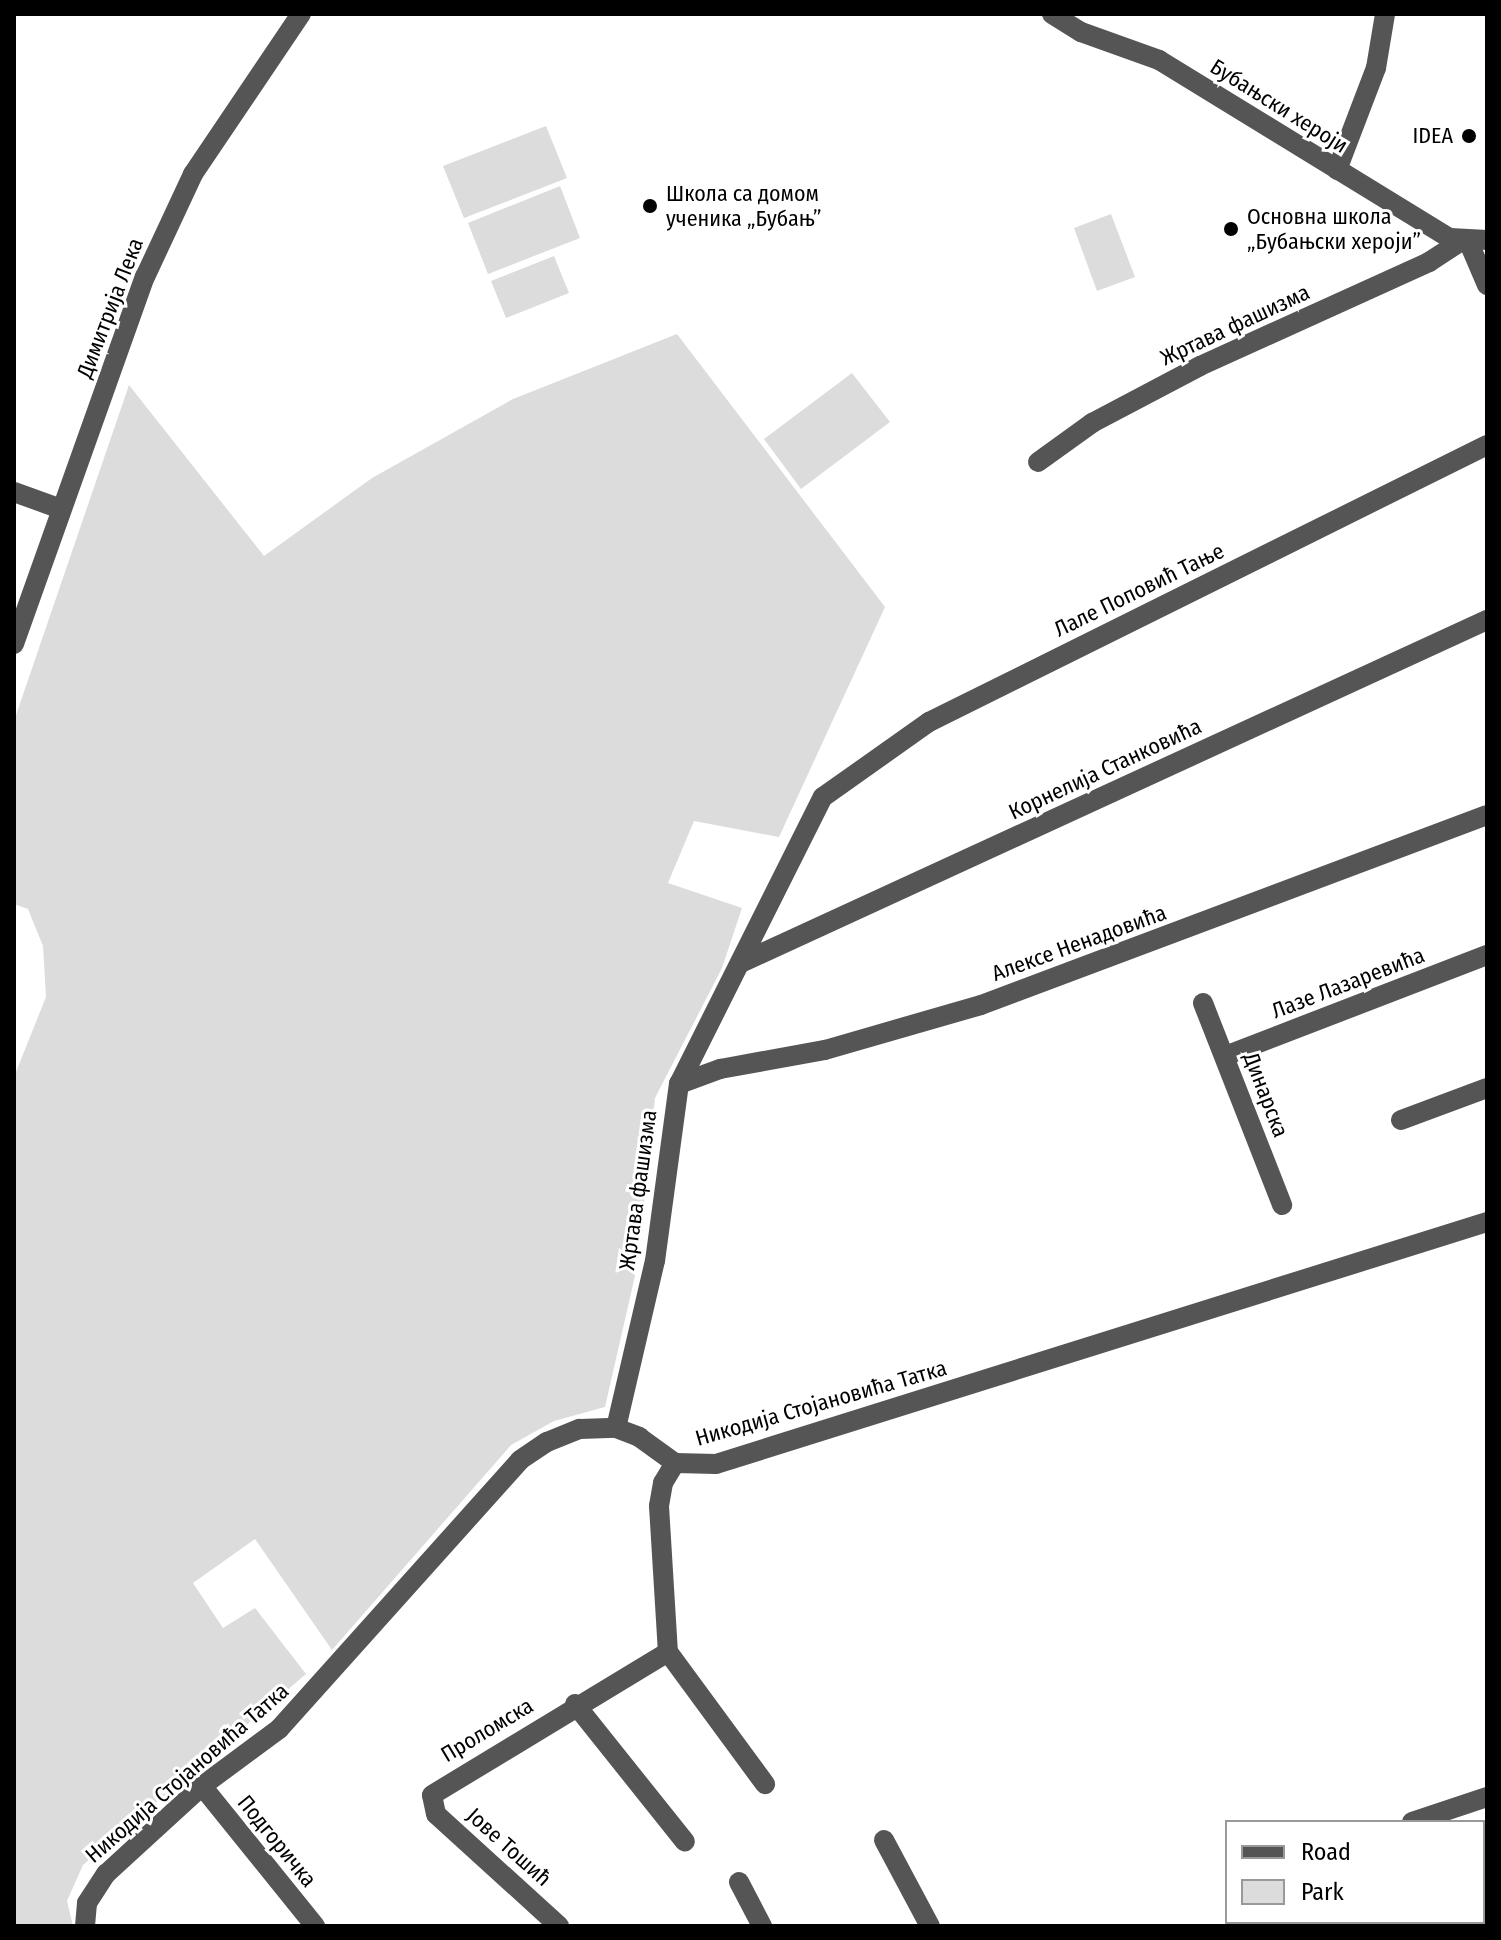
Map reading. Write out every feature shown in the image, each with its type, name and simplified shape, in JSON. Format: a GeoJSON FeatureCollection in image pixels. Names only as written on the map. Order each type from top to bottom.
{"type":"FeatureCollection","features":[{"type":"Feature","properties":{"kind":"street","name":"Димитрија Лека"},"geometry":{"type":"LineString","coordinates":[[14,644],[145,277],[193,174],[301,14]]}},
{"type":"Feature","properties":{"kind":"street","name":"Бубањски хероји"},"geometry":{"type":"LineString","coordinates":[[1052,14],[1081,32],[1159,60],[1337,170],[1476,239]]}},
{"type":"Feature","properties":{"kind":"street"},"geometry":{"type":"LineString","coordinates":[[1337,170],[1376,68],[1385,14]]}},
{"type":"Feature","properties":{"kind":"street"},"geometry":{"type":"LineString","coordinates":[[1476,239],[1487,285]]}},
{"type":"Feature","properties":{"kind":"street","name":"Жртава фашизма"},"geometry":{"type":"LineString","coordinates":[[1038,462],[1092,423],[1200,366],[1476,239]]}},
{"type":"Feature","properties":{"kind":"street","name":"Лале Поповић Тање"},"geometry":{"type":"LineString","coordinates":[[823,797],[929,722],[1487,445]]}},
{"type":"Feature","properties":{"kind":"street"},"geometry":{"type":"LineString","coordinates":[[14,492],[61,509]]}},
{"type":"Feature","properties":{"kind":"street","name":"Корнелија Станковића"},"geometry":{"type":"LineString","coordinates":[[743,962],[1487,620]]}},
{"type":"Feature","properties":{"kind":"street","name":"Жртава фашизма"},"geometry":{"type":"LineString","coordinates":[[616,1428],[655,1261],[679,1084],[743,962],[823,797]]}},
{"type":"Feature","properties":{"kind":"street","name":"Алексе Ненадовића"},"geometry":{"type":"LineString","coordinates":[[679,1084],[720,1069],[825,1050],[981,1005],[1487,815]]}},
{"type":"Feature","properties":{"kind":"street","name":"Лазе Лазаревића"},"geometry":{"type":"LineString","coordinates":[[1225,1056],[1487,955]]}},
{"type":"Feature","properties":{"kind":"street","name":"Динарска"},"geometry":{"type":"LineString","coordinates":[[1203,1003],[1282,1205]]}},
{"type":"Feature","properties":{"kind":"street"},"geometry":{"type":"LineString","coordinates":[[1401,1120],[1487,1088]]}},
{"type":"Feature","properties":{"kind":"street","name":"Никодија Стојановића Татка"},"geometry":{"type":"LineString","coordinates":[[85,1926],[87,1903],[99,1882],[202,1786],[279,1729],[520,1460],[563,1434],[616,1428],[639,1437],[675,1463],[716,1464],[1487,1222]]}},
{"type":"Feature","properties":{"kind":"street"},"geometry":{"type":"LineString","coordinates":[[675,1463],[663,1483],[659,1506],[668,1652],[765,1784]]}},
{"type":"Feature","properties":{"kind":"street","name":"Проломска"},"geometry":{"type":"LineString","coordinates":[[430,1802],[436,1789],[575,1704],[668,1652]]}},
{"type":"Feature","properties":{"kind":"street"},"geometry":{"type":"LineString","coordinates":[[575,1704],[685,1842]]}},
{"type":"Feature","properties":{"kind":"street","name":"Подгоричка"},"geometry":{"type":"LineString","coordinates":[[202,1786],[315,1926]]}},
{"type":"Feature","properties":{"kind":"street"},"geometry":{"type":"LineString","coordinates":[[1418,1820],[1487,1797]]}},
{"type":"Feature","properties":{"kind":"street","name":"Јове Тошић"},"geometry":{"type":"LineString","coordinates":[[430,1802],[436,1814],[559,1926]]}},
{"type":"Feature","properties":{"kind":"street"},"geometry":{"type":"LineString","coordinates":[[884,1840],[930,1926]]}},
{"type":"Feature","properties":{"kind":"street"},"geometry":{"type":"LineString","coordinates":[[739,1882],[762,1926]]}},
{"type":"Feature","properties":{"kind":"green space"},"geometry":{"type":"Polygon","coordinates":[[[546,126],[567,178],[464,218],[443,166],[546,126]]]}},
{"type":"Feature","properties":{"kind":"green space"},"geometry":{"type":"Polygon","coordinates":[[[560,186],[580,238],[488,274],[468,223],[560,186]]]}},
{"type":"Feature","properties":{"kind":"green space"},"geometry":{"type":"Polygon","coordinates":[[[1111,214],[1135,277],[1097,291],[1074,228],[1111,214]]]}},
{"type":"Feature","properties":{"kind":"green space"},"geometry":{"type":"Polygon","coordinates":[[[554,256],[569,293],[506,318],[491,281],[554,256]]]}},
{"type":"Feature","properties":{"kind":"green space"},"geometry":{"type":"Polygon","coordinates":[[[677,334],[885,607],[779,837],[694,821],[668,883],[742,908],[722,968],[655,1098],[637,1267],[605,1407],[554,1421],[511,1445],[332,1650],[255,1539],[193,1583],[223,1628],[255,1608],[306,1674],[83,1865],[67,1901],[73,1926],[14,1926],[14,1077],[46,997],[43,946],[28,909],[14,904],[14,721],[129,385],[264,556],[372,478],[513,399],[677,334]]]}},
{"type":"Feature","properties":{"kind":"green space"},"geometry":{"type":"Polygon","coordinates":[[[852,373],[890,422],[801,489],[764,439],[852,373]]]}},
{"type":"Feature","properties":{"kind":"place","name":"IDEA"},"geometry":{"type":"Point","coordinates":[1469,136]}},
{"type":"Feature","properties":{"kind":"place","name":"Школа са домом ученика „Бубањ”"},"geometry":{"type":"Point","coordinates":[650,206]}},
{"type":"Feature","properties":{"kind":"place","name":"Основна школа „Бубањски хероји”"},"geometry":{"type":"Point","coordinates":[1231,229]}}]}
